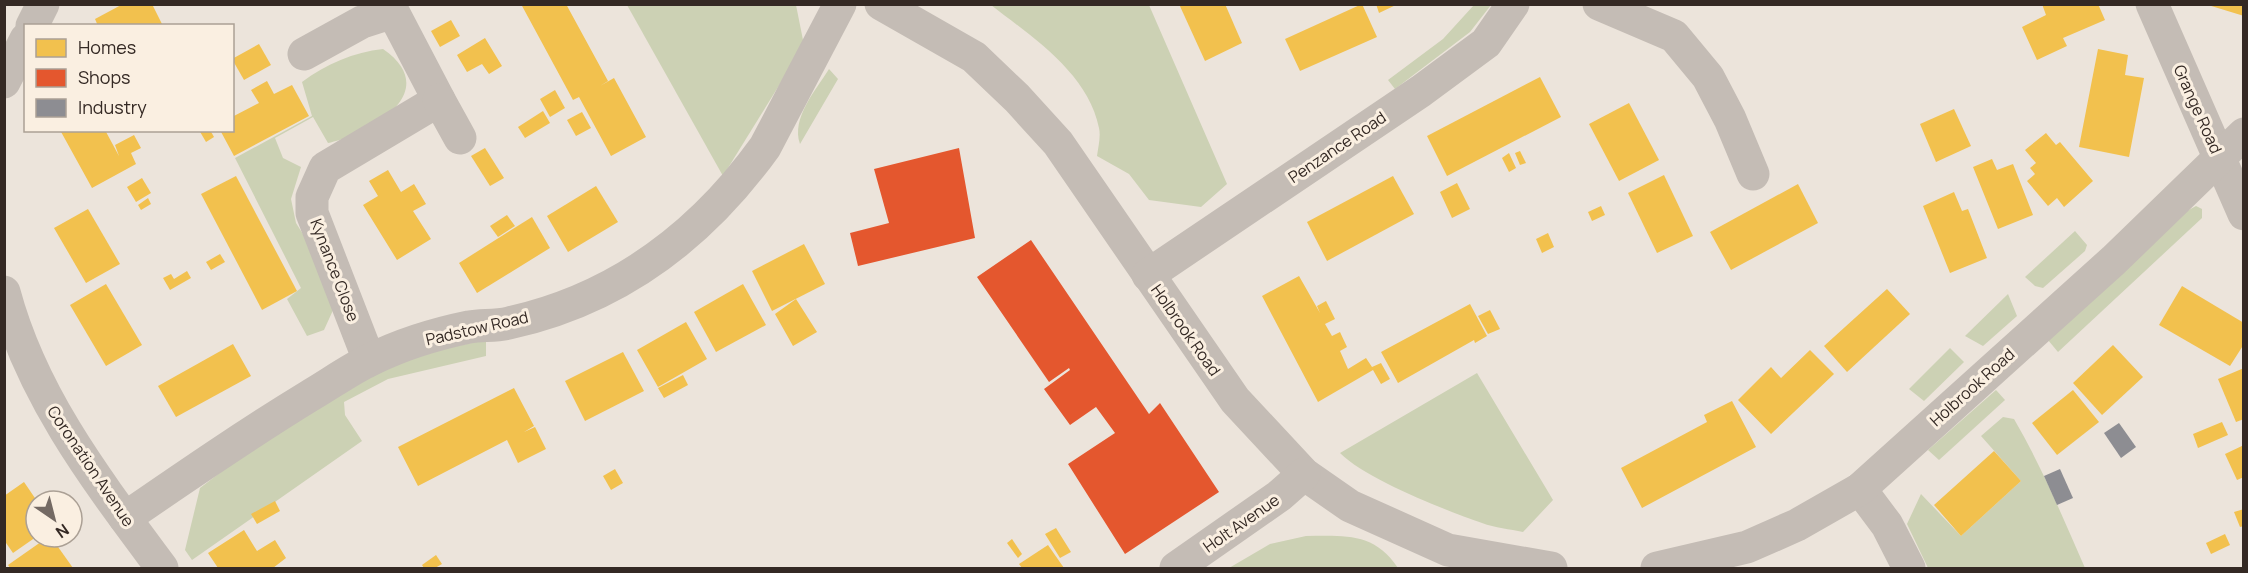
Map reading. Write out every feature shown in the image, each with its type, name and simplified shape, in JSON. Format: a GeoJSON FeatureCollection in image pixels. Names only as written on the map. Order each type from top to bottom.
{"type":"FeatureCollection","features":[{"type":"Feature","properties":{"kind":"street"},"geometry":{"type":"LineString","coordinates":[[33,24],[43,4]]}},
{"type":"Feature","properties":{"kind":"street","name":"Padstow Road"},"geometry":{"type":"LineString","coordinates":[[125,518],[249,433],[369,360],[430,337],[470,327],[508,323],[595,296],[653,260],[698,226],[752,165],[765,147],[840,4]]}},
{"type":"Feature","properties":{"kind":"street","name":"Holbrook Road"},"geometry":{"type":"LineString","coordinates":[[881,4],[974,57],[1059,143],[1235,400],[1304,474],[1350,506],[1444,559],[1551,568]]}},
{"type":"Feature","properties":{"kind":"street","name":"Penzance Road"},"geometry":{"type":"LineString","coordinates":[[1148,275],[1421,91],[1486,43],[1513,4]]}},
{"type":"Feature","properties":{"kind":"street"},"geometry":{"type":"LineString","coordinates":[[1599,4],[1674,36],[1708,76],[1730,119],[1753,174]]}},
{"type":"Feature","properties":{"kind":"street","name":"Grange Road"},"geometry":{"type":"LineString","coordinates":[[2152,4],[2244,214]]}},
{"type":"Feature","properties":{"kind":"street"},"geometry":{"type":"LineString","coordinates":[[304,54],[362,22],[393,12],[460,138]]}},
{"type":"Feature","properties":{"kind":"street"},"geometry":{"type":"LineString","coordinates":[[4,82],[24,43]]}},
{"type":"Feature","properties":{"kind":"street","name":"Kynance Close"},"geometry":{"type":"LineString","coordinates":[[369,360],[312,213],[312,197],[325,168],[439,100]]}},
{"type":"Feature","properties":{"kind":"street","name":"Holbrook Road"},"geometry":{"type":"LineString","coordinates":[[1657,568],[1747,547],[1797,525],[1860,489],[2114,260],[2244,134]]}},
{"type":"Feature","properties":{"kind":"street","name":"Coronation Avenue"},"geometry":{"type":"LineString","coordinates":[[4,292],[14,328],[54,414],[162,568]]}},
{"type":"Feature","properties":{"kind":"street","name":"Holt Avenue"},"geometry":{"type":"LineString","coordinates":[[1176,568],[1279,496],[1304,474]]}},
{"type":"Feature","properties":{"kind":"street"},"geometry":{"type":"LineString","coordinates":[[1860,489],[1887,525],[1909,568]]}},
{"type":"Feature","properties":{"kind":"green space"},"geometry":{"type":"Polygon","coordinates":[[[627,5],[796,5],[804,45],[723,176],[627,5]]]}},
{"type":"Feature","properties":{"kind":"green space"},"geometry":{"type":"Polygon","coordinates":[[[991,5],[1149,5],[1227,184],[1201,207],[1149,200],[1129,174],[1097,156],[1100,131],[1093,108],[1071,73],[1040,43],[991,5]]]}},
{"type":"Feature","properties":{"kind":"green space"},"geometry":{"type":"Polygon","coordinates":[[[1474,5],[1491,5],[1470,32],[1395,89],[1388,80],[1443,39],[1474,5]]]}},
{"type":"Feature","properties":{"kind":"green space"},"geometry":{"type":"Polygon","coordinates":[[[383,49],[400,65],[406,80],[404,95],[380,120],[345,138],[328,143],[313,117],[275,138],[283,158],[301,167],[291,199],[296,223],[313,250],[334,308],[324,330],[307,336],[287,299],[301,288],[235,158],[312,116],[302,82],[341,60],[383,49]]]}},
{"type":"Feature","properties":{"kind":"green space"},"geometry":{"type":"Polygon","coordinates":[[[829,69],[838,79],[800,144],[798,134],[802,114],[829,69]]]}},
{"type":"Feature","properties":{"kind":"green space"},"geometry":{"type":"Polygon","coordinates":[[[2196,206],[2202,209],[2202,218],[2058,352],[2048,340],[2187,211],[2196,206]]]}},
{"type":"Feature","properties":{"kind":"green space"},"geometry":{"type":"Polygon","coordinates":[[[2075,231],[2087,245],[2085,251],[2043,288],[2035,286],[2025,277],[2075,231]]]}},
{"type":"Feature","properties":{"kind":"green space"},"geometry":{"type":"Polygon","coordinates":[[[2008,294],[2017,316],[1983,346],[1965,336],[2008,294]]]}},
{"type":"Feature","properties":{"kind":"green space"},"geometry":{"type":"Polygon","coordinates":[[[486,340],[486,356],[388,379],[344,402],[345,415],[362,441],[192,560],[185,550],[200,488],[251,449],[404,357],[486,340]]]}},
{"type":"Feature","properties":{"kind":"green space"},"geometry":{"type":"Polygon","coordinates":[[[1950,348],[1964,362],[1924,401],[1909,389],[1950,348]]]}},
{"type":"Feature","properties":{"kind":"green space"},"geometry":{"type":"Polygon","coordinates":[[[1477,373],[1553,500],[1523,532],[1487,525],[1428,502],[1387,484],[1340,453],[1477,373]]]}},
{"type":"Feature","properties":{"kind":"green space"},"geometry":{"type":"Polygon","coordinates":[[[1996,390],[2005,400],[1939,460],[1928,450],[1996,390]]]}},
{"type":"Feature","properties":{"kind":"green space"},"geometry":{"type":"Polygon","coordinates":[[[2003,417],[2014,419],[2024,437],[2085,568],[1928,568],[1907,524],[1921,494],[1961,536],[2021,481],[1981,436],[2003,417]]]}},
{"type":"Feature","properties":{"kind":"green space"},"geometry":{"type":"Polygon","coordinates":[[[1306,536],[1358,538],[1379,548],[1398,568],[1229,568],[1270,544],[1306,536]]]}},
{"type":"Feature","properties":{"kind":"building: Homes"},"geometry":{"type":"Polygon","coordinates":[[[123,4],[152,4],[162,24],[97,24],[95,19],[123,4]]]}},
{"type":"Feature","properties":{"kind":"building: Homes"},"geometry":{"type":"Polygon","coordinates":[[[521,4],[566,4],[608,81],[600,86],[614,78],[646,137],[611,156],[579,97],[573,100],[521,4]]]}},
{"type":"Feature","properties":{"kind":"building: Homes"},"geometry":{"type":"Polygon","coordinates":[[[1179,4],[1225,4],[1242,43],[1205,61],[1179,4]]]}},
{"type":"Feature","properties":{"kind":"building: Homes"},"geometry":{"type":"Polygon","coordinates":[[[1362,4],[1377,37],[1300,71],[1285,39],[1362,4]]]}},
{"type":"Feature","properties":{"kind":"building: Homes"},"geometry":{"type":"Polygon","coordinates":[[[1376,4],[1398,4],[1379,13],[1376,4]]]}},
{"type":"Feature","properties":{"kind":"building: Homes"},"geometry":{"type":"Polygon","coordinates":[[[2042,4],[2098,4],[2105,20],[2063,38],[2067,46],[2037,60],[2022,27],[2046,15],[2042,4]]]}},
{"type":"Feature","properties":{"kind":"building: Homes"},"geometry":{"type":"Polygon","coordinates":[[[2244,4],[2244,16],[2208,5],[2244,4]]]}},
{"type":"Feature","properties":{"kind":"building: Homes"},"geometry":{"type":"Polygon","coordinates":[[[451,20],[460,36],[440,47],[431,31],[451,20]]]}},
{"type":"Feature","properties":{"kind":"building: Homes"},"geometry":{"type":"Polygon","coordinates":[[[485,38],[502,66],[489,74],[482,64],[467,72],[457,55],[485,38]]]}},
{"type":"Feature","properties":{"kind":"building: Homes"},"geometry":{"type":"Polygon","coordinates":[[[259,44],[271,65],[244,80],[234,62],[234,58],[259,44]]]}},
{"type":"Feature","properties":{"kind":"building: Homes"},"geometry":{"type":"Polygon","coordinates":[[[2098,49],[2128,55],[2125,75],[2144,78],[2129,157],[2079,147],[2098,49]]]}},
{"type":"Feature","properties":{"kind":"building: Homes"},"geometry":{"type":"Polygon","coordinates":[[[1540,77],[1561,117],[1447,176],[1427,136],[1540,77]]]}},
{"type":"Feature","properties":{"kind":"building: Homes"},"geometry":{"type":"Polygon","coordinates":[[[267,81],[274,94],[292,85],[309,116],[234,156],[221,132],[234,132],[234,116],[259,103],[251,90],[267,81]]]}},
{"type":"Feature","properties":{"kind":"building: Homes"},"geometry":{"type":"Polygon","coordinates":[[[555,90],[565,108],[550,117],[540,99],[555,90]]]}},
{"type":"Feature","properties":{"kind":"building: Homes"},"geometry":{"type":"Polygon","coordinates":[[[1629,103],[1659,160],[1619,181],[1589,124],[1629,103]]]}},
{"type":"Feature","properties":{"kind":"building: Homes"},"geometry":{"type":"Polygon","coordinates":[[[1954,109],[1971,146],[1936,162],[1920,124],[1954,109]]]}},
{"type":"Feature","properties":{"kind":"building: Homes"},"geometry":{"type":"Polygon","coordinates":[[[543,111],[550,123],[525,138],[518,127],[543,111]]]}},
{"type":"Feature","properties":{"kind":"building: Homes"},"geometry":{"type":"Polygon","coordinates":[[[582,112],[591,128],[576,136],[567,120],[582,112]]]}},
{"type":"Feature","properties":{"kind":"building: Homes"},"geometry":{"type":"Polygon","coordinates":[[[61,132],[106,132],[119,156],[115,145],[134,135],[141,148],[131,153],[136,164],[92,188],[61,132]]]}},
{"type":"Feature","properties":{"kind":"building: Homes"},"geometry":{"type":"Polygon","coordinates":[[[200,132],[211,132],[214,137],[206,142],[200,132]]]}},
{"type":"Feature","properties":{"kind":"building: Homes"},"geometry":{"type":"Polygon","coordinates":[[[2046,133],[2056,145],[2060,142],[2093,181],[2064,207],[2057,198],[2048,206],[2027,181],[2035,174],[2030,168],[2036,163],[2025,150],[2046,133]]]}},
{"type":"Feature","properties":{"kind":"building: Homes"},"geometry":{"type":"Polygon","coordinates":[[[485,148],[504,178],[490,186],[471,156],[485,148]]]}},
{"type":"Feature","properties":{"kind":"building: Homes"},"geometry":{"type":"Polygon","coordinates":[[[1520,151],[1526,163],[1520,165],[1515,153],[1520,151]]]}},
{"type":"Feature","properties":{"kind":"building: Homes"},"geometry":{"type":"Polygon","coordinates":[[[1509,153],[1516,168],[1509,172],[1502,158],[1509,153]]]}},
{"type":"Feature","properties":{"kind":"building: Homes"},"geometry":{"type":"Polygon","coordinates":[[[1992,159],[1997,170],[2013,164],[2033,215],[1998,229],[1973,167],[1992,159]]]}},
{"type":"Feature","properties":{"kind":"building: Homes"},"geometry":{"type":"Polygon","coordinates":[[[388,170],[401,192],[414,184],[426,204],[413,211],[431,239],[397,260],[363,205],[378,196],[369,181],[388,170]]]}},
{"type":"Feature","properties":{"kind":"building: Homes"},"geometry":{"type":"Polygon","coordinates":[[[1664,175],[1693,236],[1657,253],[1628,193],[1664,175]]]}},
{"type":"Feature","properties":{"kind":"building: Homes"},"geometry":{"type":"Polygon","coordinates":[[[236,176],[297,291],[262,310],[201,194],[236,176]]]}},
{"type":"Feature","properties":{"kind":"building: Homes"},"geometry":{"type":"Polygon","coordinates":[[[1393,176],[1414,214],[1327,261],[1307,222],[1393,176]]]}},
{"type":"Feature","properties":{"kind":"building: Homes"},"geometry":{"type":"Polygon","coordinates":[[[142,178],[151,193],[136,202],[127,187],[142,178]]]}},
{"type":"Feature","properties":{"kind":"building: Homes"},"geometry":{"type":"Polygon","coordinates":[[[1457,183],[1470,209],[1452,218],[1440,192],[1457,183]]]}},
{"type":"Feature","properties":{"kind":"building: Homes"},"geometry":{"type":"Polygon","coordinates":[[[1798,184],[1818,223],[1731,270],[1710,232],[1798,184]]]}},
{"type":"Feature","properties":{"kind":"building: Homes"},"geometry":{"type":"Polygon","coordinates":[[[596,186],[618,222],[568,252],[547,216],[596,186]]]}},
{"type":"Feature","properties":{"kind":"building: Homes"},"geometry":{"type":"Polygon","coordinates":[[[1954,192],[1962,211],[1968,209],[1987,258],[1950,273],[1923,206],[1954,192]]]}},
{"type":"Feature","properties":{"kind":"building: Homes"},"geometry":{"type":"Polygon","coordinates":[[[148,198],[151,204],[141,210],[138,205],[148,198]]]}},
{"type":"Feature","properties":{"kind":"building: Homes"},"geometry":{"type":"Polygon","coordinates":[[[1601,206],[1605,215],[1592,221],[1588,212],[1601,206]]]}},
{"type":"Feature","properties":{"kind":"building: Homes"},"geometry":{"type":"Polygon","coordinates":[[[88,209],[120,264],[86,283],[54,228],[88,209]]]}},
{"type":"Feature","properties":{"kind":"building: Homes"},"geometry":{"type":"Polygon","coordinates":[[[507,215],[515,226],[498,237],[490,226],[507,215]]]}},
{"type":"Feature","properties":{"kind":"building: Homes"},"geometry":{"type":"Polygon","coordinates":[[[532,217],[550,248],[477,293],[459,263],[532,217]]]}},
{"type":"Feature","properties":{"kind":"building: Homes"},"geometry":{"type":"Polygon","coordinates":[[[1548,233],[1554,247],[1542,253],[1536,239],[1548,233]]]}},
{"type":"Feature","properties":{"kind":"building: Homes"},"geometry":{"type":"Polygon","coordinates":[[[804,244],[825,284],[772,311],[752,271],[804,244]]]}},
{"type":"Feature","properties":{"kind":"building: Homes"},"geometry":{"type":"Polygon","coordinates":[[[220,254],[225,262],[211,270],[206,262],[220,254]]]}},
{"type":"Feature","properties":{"kind":"building: Homes"},"geometry":{"type":"Polygon","coordinates":[[[187,271],[191,278],[170,290],[163,278],[171,274],[174,279],[187,271]]]}},
{"type":"Feature","properties":{"kind":"building: Homes"},"geometry":{"type":"Polygon","coordinates":[[[1299,276],[1320,313],[1317,306],[1326,301],[1335,319],[1325,324],[1332,336],[1340,332],[1347,347],[1340,351],[1348,369],[1366,358],[1372,367],[1381,363],[1390,379],[1381,384],[1373,370],[1318,402],[1262,296],[1299,276]]]}},
{"type":"Feature","properties":{"kind":"building: Homes"},"geometry":{"type":"Polygon","coordinates":[[[106,284],[142,345],[106,366],[70,305],[106,284]]]}},
{"type":"Feature","properties":{"kind":"building: Homes"},"geometry":{"type":"Polygon","coordinates":[[[743,284],[766,325],[716,352],[694,312],[743,284]]]}},
{"type":"Feature","properties":{"kind":"building: Homes"},"geometry":{"type":"Polygon","coordinates":[[[2182,286],[2244,323],[2244,344],[2230,366],[2159,325],[2182,286]]]}},
{"type":"Feature","properties":{"kind":"building: Homes"},"geometry":{"type":"Polygon","coordinates":[[[1887,289],[1910,314],[1847,372],[1824,346],[1887,289]]]}},
{"type":"Feature","properties":{"kind":"building: Homes"},"geometry":{"type":"Polygon","coordinates":[[[796,299],[817,332],[793,346],[775,314],[796,299]]]}},
{"type":"Feature","properties":{"kind":"building: Homes"},"geometry":{"type":"Polygon","coordinates":[[[1470,304],[1487,336],[1475,343],[1474,340],[1398,383],[1381,352],[1470,304]]]}},
{"type":"Feature","properties":{"kind":"building: Homes"},"geometry":{"type":"Polygon","coordinates":[[[1490,310],[1500,329],[1488,334],[1478,316],[1490,310]]]}},
{"type":"Feature","properties":{"kind":"building: Homes"},"geometry":{"type":"Polygon","coordinates":[[[686,322],[707,359],[658,387],[637,350],[686,322]]]}},
{"type":"Feature","properties":{"kind":"building: Homes"},"geometry":{"type":"Polygon","coordinates":[[[233,344],[251,376],[176,417],[158,386],[233,344]]]}},
{"type":"Feature","properties":{"kind":"building: Homes"},"geometry":{"type":"Polygon","coordinates":[[[2113,345],[2143,377],[2102,415],[2073,383],[2113,345]]]}},
{"type":"Feature","properties":{"kind":"building: Homes"},"geometry":{"type":"Polygon","coordinates":[[[1810,350],[1834,374],[1771,434],[1738,400],[1771,367],[1781,378],[1810,350]]]}},
{"type":"Feature","properties":{"kind":"building: Homes"},"geometry":{"type":"Polygon","coordinates":[[[623,352],[644,391],[585,421],[565,381],[623,352]]]}},
{"type":"Feature","properties":{"kind":"building: Homes"},"geometry":{"type":"Polygon","coordinates":[[[2244,368],[2244,419],[2236,422],[2218,379],[2244,368]]]}},
{"type":"Feature","properties":{"kind":"building: Homes"},"geometry":{"type":"Polygon","coordinates":[[[683,375],[688,385],[664,398],[658,388],[683,375]]]}},
{"type":"Feature","properties":{"kind":"building: Homes"},"geometry":{"type":"Polygon","coordinates":[[[514,388],[534,426],[524,432],[535,427],[546,449],[518,463],[507,440],[418,486],[398,447],[514,388]]]}},
{"type":"Feature","properties":{"kind":"building: Homes"},"geometry":{"type":"Polygon","coordinates":[[[2073,390],[2099,422],[2057,455],[2032,423],[2073,390]]]}},
{"type":"Feature","properties":{"kind":"building: Homes"},"geometry":{"type":"Polygon","coordinates":[[[1732,401],[1756,447],[1642,508],[1621,468],[1707,422],[1704,415],[1732,401]]]}},
{"type":"Feature","properties":{"kind":"building: Homes"},"geometry":{"type":"Polygon","coordinates":[[[2222,422],[2228,435],[2198,448],[2193,434],[2222,422]]]}},
{"type":"Feature","properties":{"kind":"building: Homes"},"geometry":{"type":"Polygon","coordinates":[[[2244,445],[2244,477],[2237,480],[2225,454],[2244,445]]]}},
{"type":"Feature","properties":{"kind":"building: Homes"},"geometry":{"type":"Polygon","coordinates":[[[1994,451],[2021,481],[1961,536],[1934,505],[1994,451]]]}},
{"type":"Feature","properties":{"kind":"building: Homes"},"geometry":{"type":"Polygon","coordinates":[[[615,469],[623,483],[611,490],[603,476],[615,469]]]}},
{"type":"Feature","properties":{"kind":"building: Homes"},"geometry":{"type":"Polygon","coordinates":[[[24,482],[29,489],[24,489],[24,545],[13,553],[4,540],[4,496],[24,482]]]}},
{"type":"Feature","properties":{"kind":"building: Homes"},"geometry":{"type":"Polygon","coordinates":[[[275,501],[280,511],[257,524],[251,514],[275,501]]]}},
{"type":"Feature","properties":{"kind":"building: Homes"},"geometry":{"type":"Polygon","coordinates":[[[2244,509],[2244,526],[2240,527],[2234,512],[2244,509]]]}},
{"type":"Feature","properties":{"kind":"building: Homes"},"geometry":{"type":"Polygon","coordinates":[[[1056,528],[1071,552],[1060,558],[1045,534],[1056,528]]]}},
{"type":"Feature","properties":{"kind":"building: Homes"},"geometry":{"type":"Polygon","coordinates":[[[244,530],[257,551],[275,540],[286,558],[273,568],[218,568],[208,553],[244,530]]]}},
{"type":"Feature","properties":{"kind":"building: Homes"},"geometry":{"type":"Polygon","coordinates":[[[2225,534],[2230,545],[2211,554],[2206,543],[2225,534]]]}},
{"type":"Feature","properties":{"kind":"building: Homes"},"geometry":{"type":"Polygon","coordinates":[[[1012,539],[1022,554],[1018,558],[1007,543],[1012,539]]]}},
{"type":"Feature","properties":{"kind":"building: Homes"},"geometry":{"type":"Polygon","coordinates":[[[1048,545],[1064,568],[1022,568],[1019,564],[1048,545]]]}},
{"type":"Feature","properties":{"kind":"building: Homes"},"geometry":{"type":"Polygon","coordinates":[[[31,549],[60,549],[73,568],[10,568],[8,565],[31,549]]]}},
{"type":"Feature","properties":{"kind":"building: Homes"},"geometry":{"type":"Polygon","coordinates":[[[436,555],[442,564],[435,568],[424,568],[422,565],[436,555]]]}},
{"type":"Feature","properties":{"kind":"building: Shops"},"geometry":{"type":"Polygon","coordinates":[[[959,148],[975,238],[858,266],[850,233],[889,223],[874,169],[959,148]]]}},
{"type":"Feature","properties":{"kind":"building: Shops"},"geometry":{"type":"Polygon","coordinates":[[[1031,240],[1149,414],[1160,403],[1219,492],[1125,554],[1068,464],[1115,433],[1096,407],[1070,425],[1044,389],[1070,370],[1069,368],[1049,382],[977,277],[1031,240]]]}},
{"type":"Feature","properties":{"kind":"building: Industry"},"geometry":{"type":"Polygon","coordinates":[[[2119,423],[2136,447],[2121,458],[2104,433],[2119,423]]]}},
{"type":"Feature","properties":{"kind":"building: Industry"},"geometry":{"type":"Polygon","coordinates":[[[2060,469],[2073,498],[2057,505],[2044,476],[2060,469]]]}}]}
